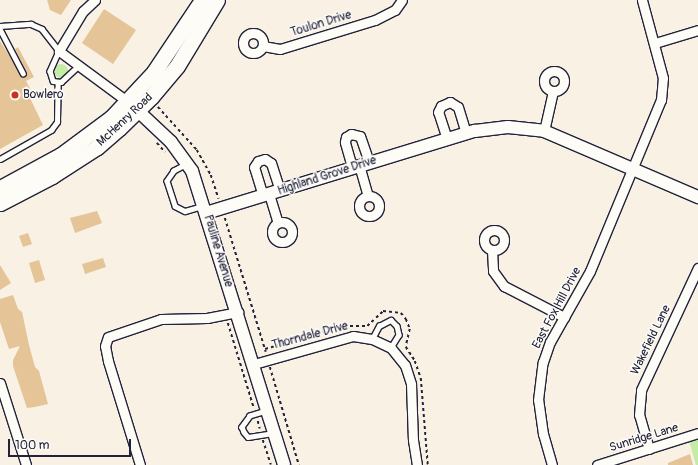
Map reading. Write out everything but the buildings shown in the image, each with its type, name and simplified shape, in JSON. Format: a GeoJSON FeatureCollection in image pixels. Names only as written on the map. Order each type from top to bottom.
{"type":"FeatureCollection","features":[{"type":"Feature","properties":{"kind":"main road","name":"McHenry Road"},"geometry":{"type":"LineString","coordinates":[[0,203],[52,176],[97,147],[132,106],[202,0]]}},
{"type":"Feature","properties":{"kind":"main road","name":"McHenry Road"},"geometry":{"type":"LineString","coordinates":[[0,188],[62,155],[111,118],[132,106],[177,66],[217,0]]}},
{"type":"Feature","properties":{"kind":"street"},"geometry":{"type":"LineString","coordinates":[[95,0],[83,11],[59,51],[132,106]]}},
{"type":"Feature","properties":{"kind":"street","name":"Toulon Drive"},"geometry":{"type":"LineString","coordinates":[[263,46],[280,49],[375,20],[395,10],[402,0]]}},
{"type":"Feature","properties":{"kind":"street","name":"East Fox Hill Drive"},"geometry":{"type":"LineString","coordinates":[[552,465],[540,420],[539,380],[550,342],[590,271],[635,168],[662,100],[663,78],[642,0]]}},
{"type":"Feature","properties":{"kind":"street"},"geometry":{"type":"LineString","coordinates":[[654,43],[698,30]]}},
{"type":"Feature","properties":{"kind":"street"},"geometry":{"type":"LineString","coordinates":[[544,131],[553,91]]}},
{"type":"Feature","properties":{"kind":"street"},"geometry":{"type":"LineString","coordinates":[[447,139],[438,112],[441,106],[450,102],[458,106],[466,133]]}},
{"type":"Feature","properties":{"kind":"street","name":"Pauline Avenue"},"geometry":{"type":"LineString","coordinates":[[132,106],[171,142],[205,209],[232,314],[254,364],[262,412],[274,433],[284,465]]}},
{"type":"Feature","properties":{"kind":"street","name":"Highland Grove Drive"},"geometry":{"type":"LineString","coordinates":[[205,209],[222,208],[466,133],[508,127],[544,131],[635,168],[698,197]]}},
{"type":"Feature","properties":{"kind":"street"},"geometry":{"type":"LineString","coordinates":[[360,165],[368,196]]}},
{"type":"Feature","properties":{"kind":"street"},"geometry":{"type":"LineString","coordinates":[[271,193],[278,223]]}},
{"type":"Feature","properties":{"kind":"street"},"geometry":{"type":"LineString","coordinates":[[492,250],[493,271],[504,286],[564,317]]}},
{"type":"Feature","properties":{"kind":"street","name":"Wakefield Lane"},"geometry":{"type":"LineString","coordinates":[[649,449],[639,415],[641,390],[698,268]]}},
{"type":"Feature","properties":{"kind":"street"},"geometry":{"type":"LineString","coordinates":[[140,465],[108,362],[105,346],[108,337],[160,319],[207,318],[232,314]]}},
{"type":"Feature","properties":{"kind":"street","name":"Thorndale Drive"},"geometry":{"type":"LineString","coordinates":[[254,364],[269,364],[341,338],[353,336],[372,339],[391,348],[405,365],[411,384],[413,440],[417,465]]}},
{"type":"Feature","properties":{"kind":"street"},"geometry":{"type":"LineString","coordinates":[[0,383],[26,465]]}},
{"type":"Feature","properties":{"kind":"street","name":"Sunridge Lane"},"geometry":{"type":"LineString","coordinates":[[597,465],[698,433]]}},
{"type":"Feature","properties":{"kind":"lane"},"geometry":{"type":"LineString","coordinates":[[0,26],[31,24],[42,29],[59,51],[50,71],[53,81],[58,83]]}},
{"type":"Feature","properties":{"kind":"lane"},"geometry":{"type":"LineString","coordinates":[[0,29],[23,73]]}},
{"type":"Feature","properties":{"kind":"lane"},"geometry":{"type":"LineString","coordinates":[[0,159],[51,130],[57,122],[58,83],[78,66]]}},
{"type":"Feature","properties":{"kind":"lane"},"geometry":{"type":"LineString","coordinates":[[183,166],[170,174],[167,181],[175,206],[185,211],[205,209]]}},
{"type":"Feature","properties":{"kind":"lane"},"geometry":{"type":"LineString","coordinates":[[372,339],[379,326],[391,320],[397,326],[399,335],[391,348]]}},
{"type":"Feature","properties":{"kind":"lane"},"geometry":{"type":"LineString","coordinates":[[262,412],[250,416],[242,427],[248,438],[274,433]]}},
{"type":"Feature","properties":{"kind":"path"},"geometry":{"type":"LineString","coordinates":[[157,106],[197,150],[211,176],[300,465]]}},
{"type":"Feature","properties":{"kind":"path"},"geometry":{"type":"LineString","coordinates":[[154,140],[183,166]]}},
{"type":"Feature","properties":{"kind":"path"},"geometry":{"type":"LineString","coordinates":[[232,314],[262,412],[262,436],[271,465]]}},
{"type":"Feature","properties":{"kind":"path"},"geometry":{"type":"LineString","coordinates":[[269,364],[276,367]]}},
{"type":"Feature","properties":{"kind":"path"},"geometry":{"type":"LineString","coordinates":[[423,421],[428,465]]}},
{"type":"Feature","properties":{"kind":"green space"},"geometry":{"type":"Polygon","coordinates":[[[61,64],[66,66],[68,71],[66,76],[61,78],[56,76],[54,71],[56,66],[61,64]]]}},
{"type":"Feature","properties":{"kind":"green space"},"geometry":{"type":"Polygon","coordinates":[[[698,438],[698,465],[696,465],[689,441],[698,438]]]}},
{"type":"Feature","properties":{"kind":"place","name":"Bowlero"},"geometry":{"type":"Point","coordinates":[15,95]}}]}
